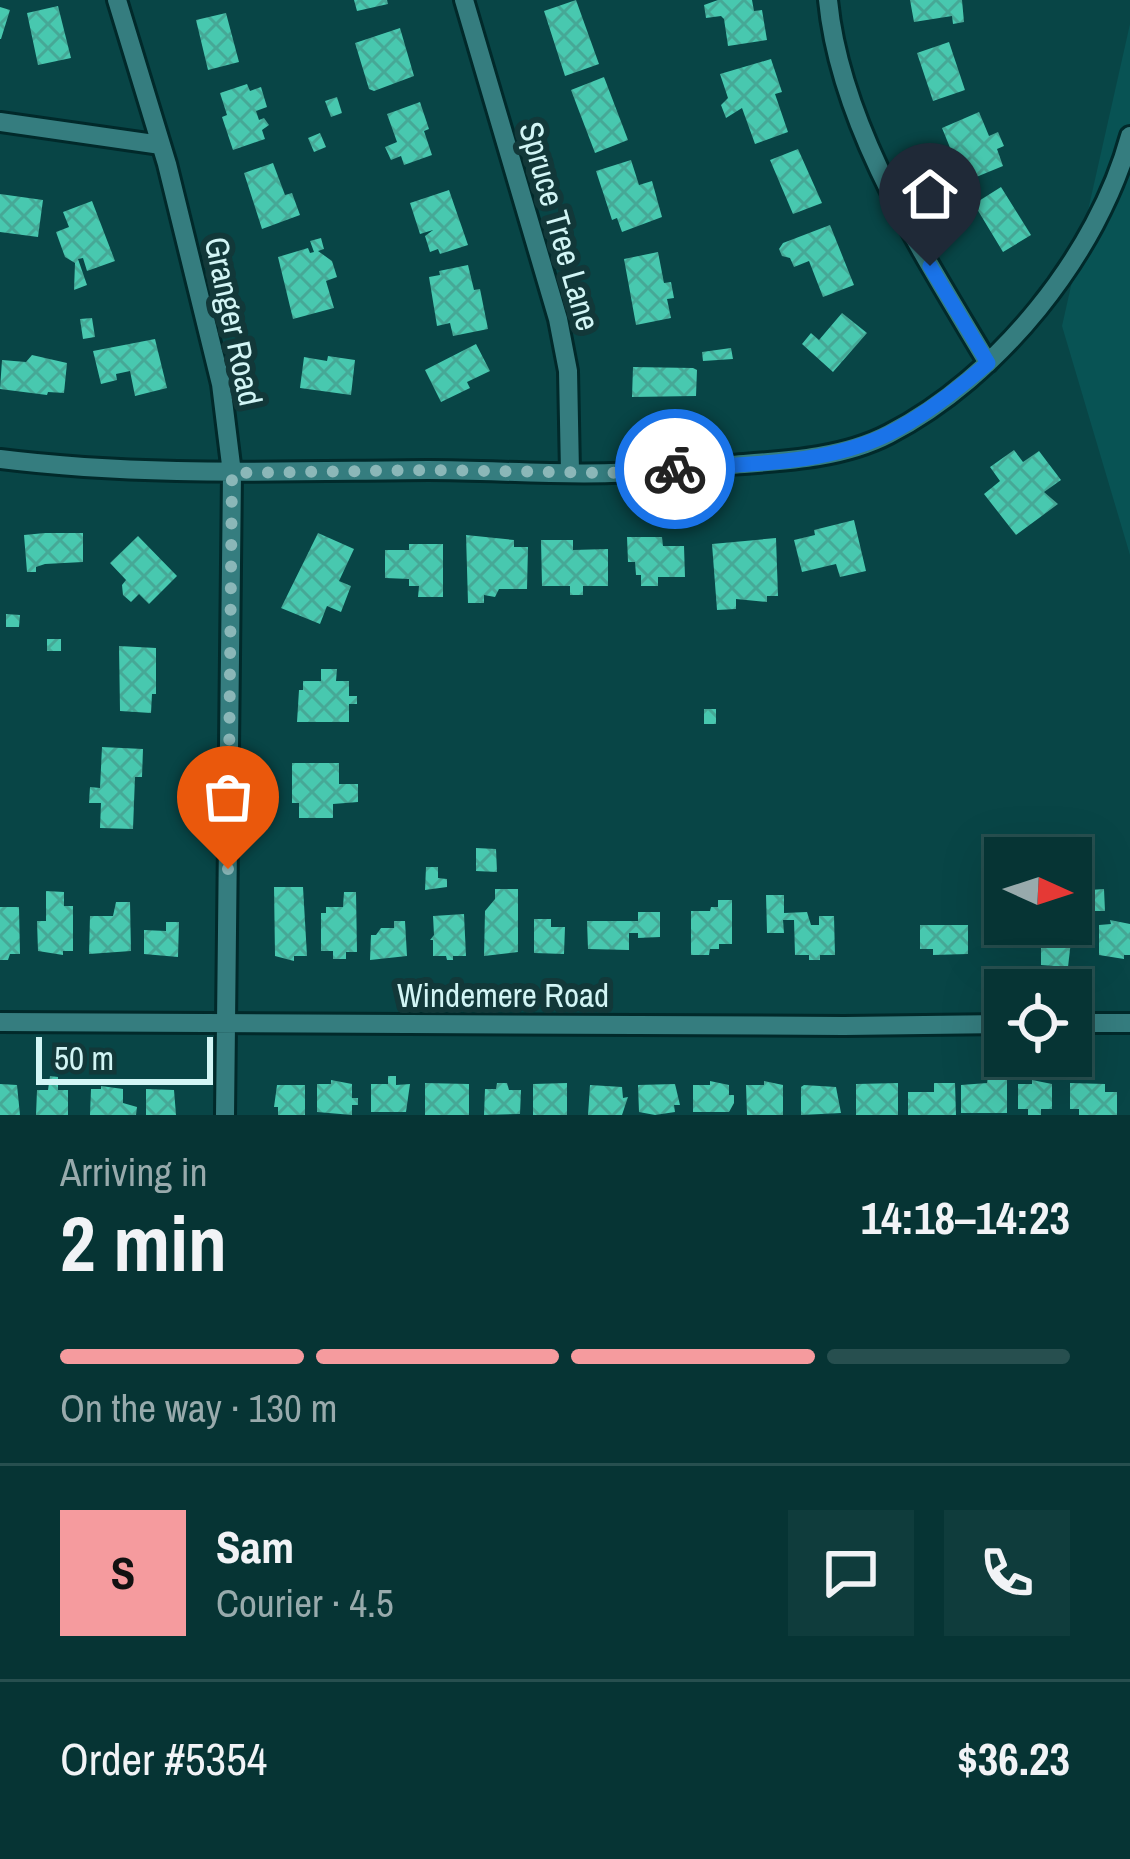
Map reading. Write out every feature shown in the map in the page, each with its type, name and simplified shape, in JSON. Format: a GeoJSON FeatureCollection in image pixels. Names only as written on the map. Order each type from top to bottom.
{"type":"FeatureCollection","features":[{"type":"Feature","properties":{"kind":"street","name":"Granger Road"},"geometry":{"type":"LineString","coordinates":[[117,0],[161,145],[221,384],[232,473],[225,1115]]}},
{"type":"Feature","properties":{"kind":"street","name":"Spruce Tree Lane"},"geometry":{"type":"LineString","coordinates":[[464,0],[559,319],[568,371],[570,472]]}},
{"type":"Feature","properties":{"kind":"street"},"geometry":{"type":"LineString","coordinates":[[828,0],[844,85],[911,233],[988,363]]}},
{"type":"Feature","properties":{"kind":"street"},"geometry":{"type":"LineString","coordinates":[[0,122],[161,145]]}},
{"type":"Feature","properties":{"kind":"street"},"geometry":{"type":"LineString","coordinates":[[0,459],[185,474],[609,473],[802,460],[869,442],[955,392],[1036,314],[1075,254],[1130,136]]}},
{"type":"Feature","properties":{"kind":"street","name":"Windemere Road"},"geometry":{"type":"LineString","coordinates":[[0,1022],[984,1024]]}},
{"type":"Feature","properties":{"kind":"street"},"geometry":{"type":"LineString","coordinates":[[1092,1023],[1130,1023]]}},
{"type":"Feature","properties":{"kind":"shaded area"},"geometry":{"type":"Polygon","coordinates":[[[1130,24],[1130,555],[1062,326],[1130,24]]]}},
{"type":"Feature","properties":{"kind":"building"},"geometry":{"type":"Polygon","coordinates":[[[354,0],[387,0],[388,4],[357,11],[354,0]]]}},
{"type":"Feature","properties":{"kind":"building"},"geometry":{"type":"Polygon","coordinates":[[[576,0],[599,64],[565,76],[544,11],[576,0]]]}},
{"type":"Feature","properties":{"kind":"building"},"geometry":{"type":"Polygon","coordinates":[[[752,0],[754,11],[762,10],[767,40],[728,46],[724,19],[706,18],[704,5],[752,0]]]}},
{"type":"Feature","properties":{"kind":"building"},"geometry":{"type":"Polygon","coordinates":[[[910,0],[962,0],[964,22],[953,24],[952,16],[914,22],[910,0]]]}},
{"type":"Feature","properties":{"kind":"building"},"geometry":{"type":"Polygon","coordinates":[[[58,6],[71,58],[38,65],[27,13],[58,6]]]}},
{"type":"Feature","properties":{"kind":"building"},"geometry":{"type":"Polygon","coordinates":[[[0,7],[10,10],[1,39],[0,39],[0,7]]]}},
{"type":"Feature","properties":{"kind":"building"},"geometry":{"type":"Polygon","coordinates":[[[226,13],[239,62],[208,70],[196,20],[226,13]]]}},
{"type":"Feature","properties":{"kind":"building"},"geometry":{"type":"Polygon","coordinates":[[[400,28],[414,76],[369,89],[355,43],[400,28]]]}},
{"type":"Feature","properties":{"kind":"building"},"geometry":{"type":"Polygon","coordinates":[[[949,42],[965,90],[933,101],[917,53],[949,42]]]}},
{"type":"Feature","properties":{"kind":"building"},"geometry":{"type":"Polygon","coordinates":[[[771,59],[782,92],[775,94],[788,132],[755,144],[742,108],[726,118],[721,105],[728,98],[720,74],[771,59]]]}},
{"type":"Feature","properties":{"kind":"building"},"geometry":{"type":"Polygon","coordinates":[[[604,77],[628,140],[595,153],[571,90],[604,77]]]}},
{"type":"Feature","properties":{"kind":"building"},"geometry":{"type":"Polygon","coordinates":[[[247,84],[250,91],[261,87],[267,107],[256,111],[259,120],[264,118],[269,125],[262,130],[265,139],[233,150],[220,93],[247,84]]]}},
{"type":"Feature","properties":{"kind":"building"},"geometry":{"type":"Polygon","coordinates":[[[337,97],[342,113],[331,117],[325,101],[337,97]]]}},
{"type":"Feature","properties":{"kind":"building"},"geometry":{"type":"Polygon","coordinates":[[[420,102],[432,155],[404,165],[401,156],[391,160],[385,147],[397,142],[387,114],[420,102]]]}},
{"type":"Feature","properties":{"kind":"building"},"geometry":{"type":"Polygon","coordinates":[[[979,112],[989,136],[998,132],[1004,146],[997,149],[1003,166],[964,182],[942,128],[979,112]]]}},
{"type":"Feature","properties":{"kind":"building"},"geometry":{"type":"Polygon","coordinates":[[[320,133],[326,147],[314,152],[308,138],[320,133]]]}},
{"type":"Feature","properties":{"kind":"building"},"geometry":{"type":"Polygon","coordinates":[[[798,149],[822,203],[793,214],[770,160],[798,149]]]}},
{"type":"Feature","properties":{"kind":"building"},"geometry":{"type":"Polygon","coordinates":[[[631,160],[639,185],[652,181],[662,217],[622,232],[617,218],[612,220],[596,171],[631,160]]]}},
{"type":"Feature","properties":{"kind":"building"},"geometry":{"type":"Polygon","coordinates":[[[273,163],[285,195],[292,193],[300,215],[262,229],[244,173],[273,163]]]}},
{"type":"Feature","properties":{"kind":"building"},"geometry":{"type":"Polygon","coordinates":[[[1001,187],[1031,235],[1003,252],[974,204],[1001,187]]]}},
{"type":"Feature","properties":{"kind":"building"},"geometry":{"type":"Polygon","coordinates":[[[449,190],[468,245],[440,254],[438,249],[430,252],[425,236],[433,230],[420,234],[410,203],[449,190]]]}},
{"type":"Feature","properties":{"kind":"building"},"geometry":{"type":"Polygon","coordinates":[[[0,194],[43,200],[38,237],[0,232],[0,194]]]}},
{"type":"Feature","properties":{"kind":"building"},"geometry":{"type":"Polygon","coordinates":[[[92,201],[115,261],[87,271],[83,258],[78,259],[87,285],[74,290],[75,263],[65,257],[56,232],[69,227],[63,212],[92,201]]]}},
{"type":"Feature","properties":{"kind":"building"},"geometry":{"type":"Polygon","coordinates":[[[830,225],[854,285],[823,297],[809,261],[794,267],[779,249],[783,243],[830,225]]]}},
{"type":"Feature","properties":{"kind":"building"},"geometry":{"type":"Polygon","coordinates":[[[321,238],[324,249],[318,251],[332,261],[337,277],[326,281],[334,308],[293,319],[278,257],[308,248],[314,252],[310,241],[321,238]]]}},
{"type":"Feature","properties":{"kind":"building"},"geometry":{"type":"Polygon","coordinates":[[[658,252],[664,283],[671,282],[674,298],[667,299],[671,318],[636,325],[624,259],[658,252]]]}},
{"type":"Feature","properties":{"kind":"building"},"geometry":{"type":"Polygon","coordinates":[[[468,265],[474,290],[480,289],[488,329],[453,336],[450,323],[437,326],[429,277],[468,265]]]}},
{"type":"Feature","properties":{"kind":"building"},"geometry":{"type":"Polygon","coordinates":[[[842,313],[867,333],[833,372],[802,344],[811,333],[819,340],[842,313]]]}},
{"type":"Feature","properties":{"kind":"building"},"geometry":{"type":"Polygon","coordinates":[[[92,318],[95,337],[83,339],[80,319],[92,318]]]}},
{"type":"Feature","properties":{"kind":"building"},"geometry":{"type":"Polygon","coordinates":[[[155,339],[167,388],[135,396],[130,371],[101,384],[93,351],[155,339]]]}},
{"type":"Feature","properties":{"kind":"building"},"geometry":{"type":"Polygon","coordinates":[[[476,344],[490,371],[467,382],[470,388],[441,402],[425,370],[476,344]]]}},
{"type":"Feature","properties":{"kind":"building"},"geometry":{"type":"Polygon","coordinates":[[[731,348],[733,359],[703,361],[702,352],[731,348]]]}},
{"type":"Feature","properties":{"kind":"building"},"geometry":{"type":"Polygon","coordinates":[[[32,355],[67,363],[64,393],[0,389],[2,360],[26,362],[32,355]]]}},
{"type":"Feature","properties":{"kind":"building"},"geometry":{"type":"Polygon","coordinates":[[[328,356],[355,360],[351,395],[300,388],[304,357],[327,361],[328,356]]]}},
{"type":"Feature","properties":{"kind":"building"},"geometry":{"type":"Polygon","coordinates":[[[633,367],[693,368],[697,370],[696,396],[632,397],[633,367]]]}},
{"type":"Feature","properties":{"kind":"building"},"geometry":{"type":"Polygon","coordinates":[[[1014,450],[1023,462],[1039,451],[1061,480],[1044,492],[1058,504],[1016,535],[984,494],[1000,481],[990,467],[1014,450]]]}},
{"type":"Feature","properties":{"kind":"building"},"geometry":{"type":"Polygon","coordinates":[[[854,520],[866,571],[840,577],[836,564],[802,572],[794,540],[854,520]]]}},
{"type":"Feature","properties":{"kind":"building"},"geometry":{"type":"Polygon","coordinates":[[[83,533],[83,562],[45,564],[36,567],[36,572],[27,572],[24,535],[83,533]]]}},
{"type":"Feature","properties":{"kind":"building"},"geometry":{"type":"Polygon","coordinates":[[[318,533],[354,549],[339,581],[351,586],[341,612],[327,606],[320,624],[281,608],[318,533]]]}},
{"type":"Feature","properties":{"kind":"building"},"geometry":{"type":"Polygon","coordinates":[[[466,535],[514,540],[514,547],[528,547],[527,589],[499,589],[495,597],[484,595],[484,603],[468,603],[466,535]]]}},
{"type":"Feature","properties":{"kind":"building"},"geometry":{"type":"Polygon","coordinates":[[[138,536],[177,576],[149,604],[139,594],[131,602],[123,595],[126,580],[110,563],[138,536]]]}},
{"type":"Feature","properties":{"kind":"building"},"geometry":{"type":"Polygon","coordinates":[[[627,537],[662,537],[663,546],[684,546],[685,577],[658,577],[658,586],[641,586],[635,562],[628,562],[627,537]]]}},
{"type":"Feature","properties":{"kind":"building"},"geometry":{"type":"Polygon","coordinates":[[[776,538],[778,596],[767,596],[767,602],[736,599],[736,609],[717,610],[712,544],[776,538]]]}},
{"type":"Feature","properties":{"kind":"building"},"geometry":{"type":"Polygon","coordinates":[[[541,540],[573,540],[573,550],[608,549],[608,586],[583,586],[583,595],[570,595],[570,586],[542,586],[541,540]]]}},
{"type":"Feature","properties":{"kind":"building"},"geometry":{"type":"Polygon","coordinates":[[[409,544],[443,544],[443,597],[418,597],[419,586],[409,586],[409,579],[385,578],[385,550],[409,550],[409,544]]]}},
{"type":"Feature","properties":{"kind":"building"},"geometry":{"type":"Polygon","coordinates":[[[6,614],[20,615],[19,627],[6,627],[6,614]]]}},
{"type":"Feature","properties":{"kind":"building"},"geometry":{"type":"Polygon","coordinates":[[[47,639],[61,639],[61,651],[47,651],[47,639]]]}},
{"type":"Feature","properties":{"kind":"building"},"geometry":{"type":"Polygon","coordinates":[[[119,646],[156,648],[151,713],[120,711],[119,646]]]}},
{"type":"Feature","properties":{"kind":"building"},"geometry":{"type":"Polygon","coordinates":[[[321,669],[337,669],[336,681],[349,681],[349,696],[357,696],[357,704],[349,704],[349,722],[297,722],[303,681],[321,681],[321,669]]]}},
{"type":"Feature","properties":{"kind":"building"},"geometry":{"type":"Polygon","coordinates":[[[704,709],[716,709],[716,724],[704,724],[704,709]]]}},
{"type":"Feature","properties":{"kind":"building"},"geometry":{"type":"Polygon","coordinates":[[[102,747],[143,749],[142,777],[135,777],[133,829],[100,828],[101,803],[89,803],[90,787],[100,788],[102,747]]]}},
{"type":"Feature","properties":{"kind":"building"},"geometry":{"type":"Polygon","coordinates":[[[292,763],[339,763],[339,784],[358,784],[358,802],[333,804],[333,818],[299,818],[299,803],[292,803],[292,763]]]}},
{"type":"Feature","properties":{"kind":"building"},"geometry":{"type":"Polygon","coordinates":[[[476,848],[496,849],[497,872],[476,871],[476,848]]]}},
{"type":"Feature","properties":{"kind":"building"},"geometry":{"type":"Polygon","coordinates":[[[426,867],[438,867],[438,878],[447,879],[447,887],[425,890],[426,867]]]}},
{"type":"Feature","properties":{"kind":"building"},"geometry":{"type":"Polygon","coordinates":[[[274,887],[303,887],[307,956],[294,956],[294,961],[275,956],[274,887]]]}},
{"type":"Feature","properties":{"kind":"building"},"geometry":{"type":"Polygon","coordinates":[[[495,889],[518,889],[518,952],[484,956],[485,911],[495,899],[495,889]]]}},
{"type":"Feature","properties":{"kind":"building"},"geometry":{"type":"Polygon","coordinates":[[[1104,889],[1105,911],[1092,911],[1092,890],[1104,889]]]}},
{"type":"Feature","properties":{"kind":"building"},"geometry":{"type":"Polygon","coordinates":[[[46,891],[64,892],[64,906],[73,906],[73,951],[63,951],[63,955],[38,951],[37,921],[46,921],[46,891]]]}},
{"type":"Feature","properties":{"kind":"building"},"geometry":{"type":"Polygon","coordinates":[[[344,892],[356,892],[357,952],[346,952],[346,959],[333,959],[333,951],[321,951],[321,913],[326,913],[326,907],[343,907],[344,892]]]}},
{"type":"Feature","properties":{"kind":"building"},"geometry":{"type":"Polygon","coordinates":[[[766,895],[784,895],[784,913],[807,912],[811,925],[819,925],[819,916],[834,916],[835,955],[809,960],[809,955],[795,955],[794,920],[783,920],[784,933],[767,933],[766,895]]]}},
{"type":"Feature","properties":{"kind":"building"},"geometry":{"type":"Polygon","coordinates":[[[718,900],[732,900],[732,944],[719,944],[709,955],[691,955],[691,911],[710,911],[718,907],[718,900]]]}},
{"type":"Feature","properties":{"kind":"building"},"geometry":{"type":"Polygon","coordinates":[[[116,902],[130,902],[131,951],[89,954],[90,916],[113,916],[116,902]]]}},
{"type":"Feature","properties":{"kind":"building"},"geometry":{"type":"Polygon","coordinates":[[[0,907],[19,907],[20,954],[10,954],[8,960],[0,960],[0,907]]]}},
{"type":"Feature","properties":{"kind":"building"},"geometry":{"type":"Polygon","coordinates":[[[638,912],[660,912],[660,937],[638,938],[638,933],[629,933],[629,950],[588,949],[587,921],[638,921],[638,912]]]}},
{"type":"Feature","properties":{"kind":"building"},"geometry":{"type":"Polygon","coordinates":[[[464,914],[466,956],[447,960],[433,956],[433,916],[464,914]]]}},
{"type":"Feature","properties":{"kind":"building"},"geometry":{"type":"Polygon","coordinates":[[[534,919],[551,919],[551,927],[565,927],[564,954],[534,953],[534,919]]]}},
{"type":"Feature","properties":{"kind":"building"},"geometry":{"type":"Polygon","coordinates":[[[1110,920],[1130,924],[1130,955],[1124,959],[1099,955],[1099,925],[1111,924],[1110,920]]]}},
{"type":"Feature","properties":{"kind":"building"},"geometry":{"type":"Polygon","coordinates":[[[394,921],[405,921],[407,956],[370,960],[371,935],[381,928],[394,928],[394,921]]]}},
{"type":"Feature","properties":{"kind":"building"},"geometry":{"type":"Polygon","coordinates":[[[166,922],[179,922],[178,957],[144,954],[144,930],[166,931],[166,922]]]}},
{"type":"Feature","properties":{"kind":"building"},"geometry":{"type":"Polygon","coordinates":[[[920,925],[968,925],[968,954],[933,955],[933,949],[920,949],[920,925]]]}},
{"type":"Feature","properties":{"kind":"building"},"geometry":{"type":"Polygon","coordinates":[[[1041,945],[1071,945],[1068,967],[1041,965],[1041,945]]]}},
{"type":"Feature","properties":{"kind":"building"},"geometry":{"type":"Polygon","coordinates":[[[50,1076],[58,1077],[58,1090],[68,1090],[68,1115],[36,1115],[37,1090],[48,1090],[50,1076]]]}},
{"type":"Feature","properties":{"kind":"building"},"geometry":{"type":"Polygon","coordinates":[[[388,1076],[396,1076],[396,1085],[410,1084],[406,1112],[371,1112],[371,1084],[388,1084],[388,1076]]]}},
{"type":"Feature","properties":{"kind":"building"},"geometry":{"type":"Polygon","coordinates":[[[988,1077],[1007,1077],[1007,1113],[961,1113],[961,1085],[987,1083],[988,1077]]]}},
{"type":"Feature","properties":{"kind":"building"},"geometry":{"type":"Polygon","coordinates":[[[331,1080],[352,1084],[352,1098],[358,1098],[358,1105],[352,1105],[352,1115],[317,1112],[317,1084],[331,1084],[331,1080]]]}},
{"type":"Feature","properties":{"kind":"building"},"geometry":{"type":"Polygon","coordinates":[[[1032,1080],[1052,1084],[1052,1109],[1041,1109],[1041,1115],[1018,1109],[1018,1084],[1032,1084],[1032,1080]]]}},
{"type":"Feature","properties":{"kind":"building"},"geometry":{"type":"Polygon","coordinates":[[[710,1081],[729,1085],[734,1103],[729,1112],[693,1112],[693,1085],[710,1085],[710,1081]]]}},
{"type":"Feature","properties":{"kind":"building"},"geometry":{"type":"Polygon","coordinates":[[[764,1081],[783,1085],[783,1115],[747,1115],[746,1085],[764,1085],[764,1081]]]}},
{"type":"Feature","properties":{"kind":"building"},"geometry":{"type":"Polygon","coordinates":[[[425,1083],[469,1084],[469,1115],[425,1115],[425,1083]]]}},
{"type":"Feature","properties":{"kind":"building"},"geometry":{"type":"Polygon","coordinates":[[[497,1083],[521,1090],[520,1114],[484,1115],[485,1089],[496,1089],[497,1083]]]}},
{"type":"Feature","properties":{"kind":"building"},"geometry":{"type":"Polygon","coordinates":[[[567,1083],[567,1115],[533,1115],[533,1084],[567,1083]]]}},
{"type":"Feature","properties":{"kind":"building"},"geometry":{"type":"Polygon","coordinates":[[[898,1083],[898,1115],[856,1115],[856,1084],[898,1083]]]}},
{"type":"Feature","properties":{"kind":"building"},"geometry":{"type":"Polygon","coordinates":[[[934,1083],[955,1083],[956,1115],[908,1115],[908,1092],[934,1092],[934,1083]]]}},
{"type":"Feature","properties":{"kind":"building"},"geometry":{"type":"Polygon","coordinates":[[[1070,1083],[1105,1084],[1105,1092],[1117,1092],[1117,1115],[1079,1115],[1079,1109],[1070,1109],[1070,1083]]]}},
{"type":"Feature","properties":{"kind":"building"},"geometry":{"type":"Polygon","coordinates":[[[0,1084],[17,1085],[20,1115],[0,1115],[0,1084]]]}},
{"type":"Feature","properties":{"kind":"building"},"geometry":{"type":"Polygon","coordinates":[[[675,1084],[680,1105],[674,1105],[675,1112],[639,1112],[638,1085],[675,1084]]]}},
{"type":"Feature","properties":{"kind":"building"},"geometry":{"type":"Polygon","coordinates":[[[277,1085],[305,1085],[305,1115],[278,1115],[274,1107],[277,1085]]]}},
{"type":"Feature","properties":{"kind":"building"},"geometry":{"type":"Polygon","coordinates":[[[590,1085],[622,1087],[623,1098],[628,1097],[622,1115],[588,1115],[590,1085]]]}},
{"type":"Feature","properties":{"kind":"building"},"geometry":{"type":"Polygon","coordinates":[[[804,1085],[836,1087],[841,1113],[801,1115],[804,1085]]]}},
{"type":"Feature","properties":{"kind":"building"},"geometry":{"type":"Polygon","coordinates":[[[91,1089],[123,1089],[123,1103],[137,1107],[136,1115],[90,1115],[91,1089]]]}},
{"type":"Feature","properties":{"kind":"building"},"geometry":{"type":"Polygon","coordinates":[[[146,1089],[174,1090],[176,1115],[146,1115],[146,1089]]]}},
{"type":"Feature","properties":{"kind":"way so far"},"geometry":{"type":"LineString","coordinates":[[228,869],[232,473],[675,469]]}},
{"type":"Feature","properties":{"kind":"route"},"geometry":{"type":"LineString","coordinates":[[675,469],[802,460],[869,442],[955,392],[988,363],[930,266]]}}]}
